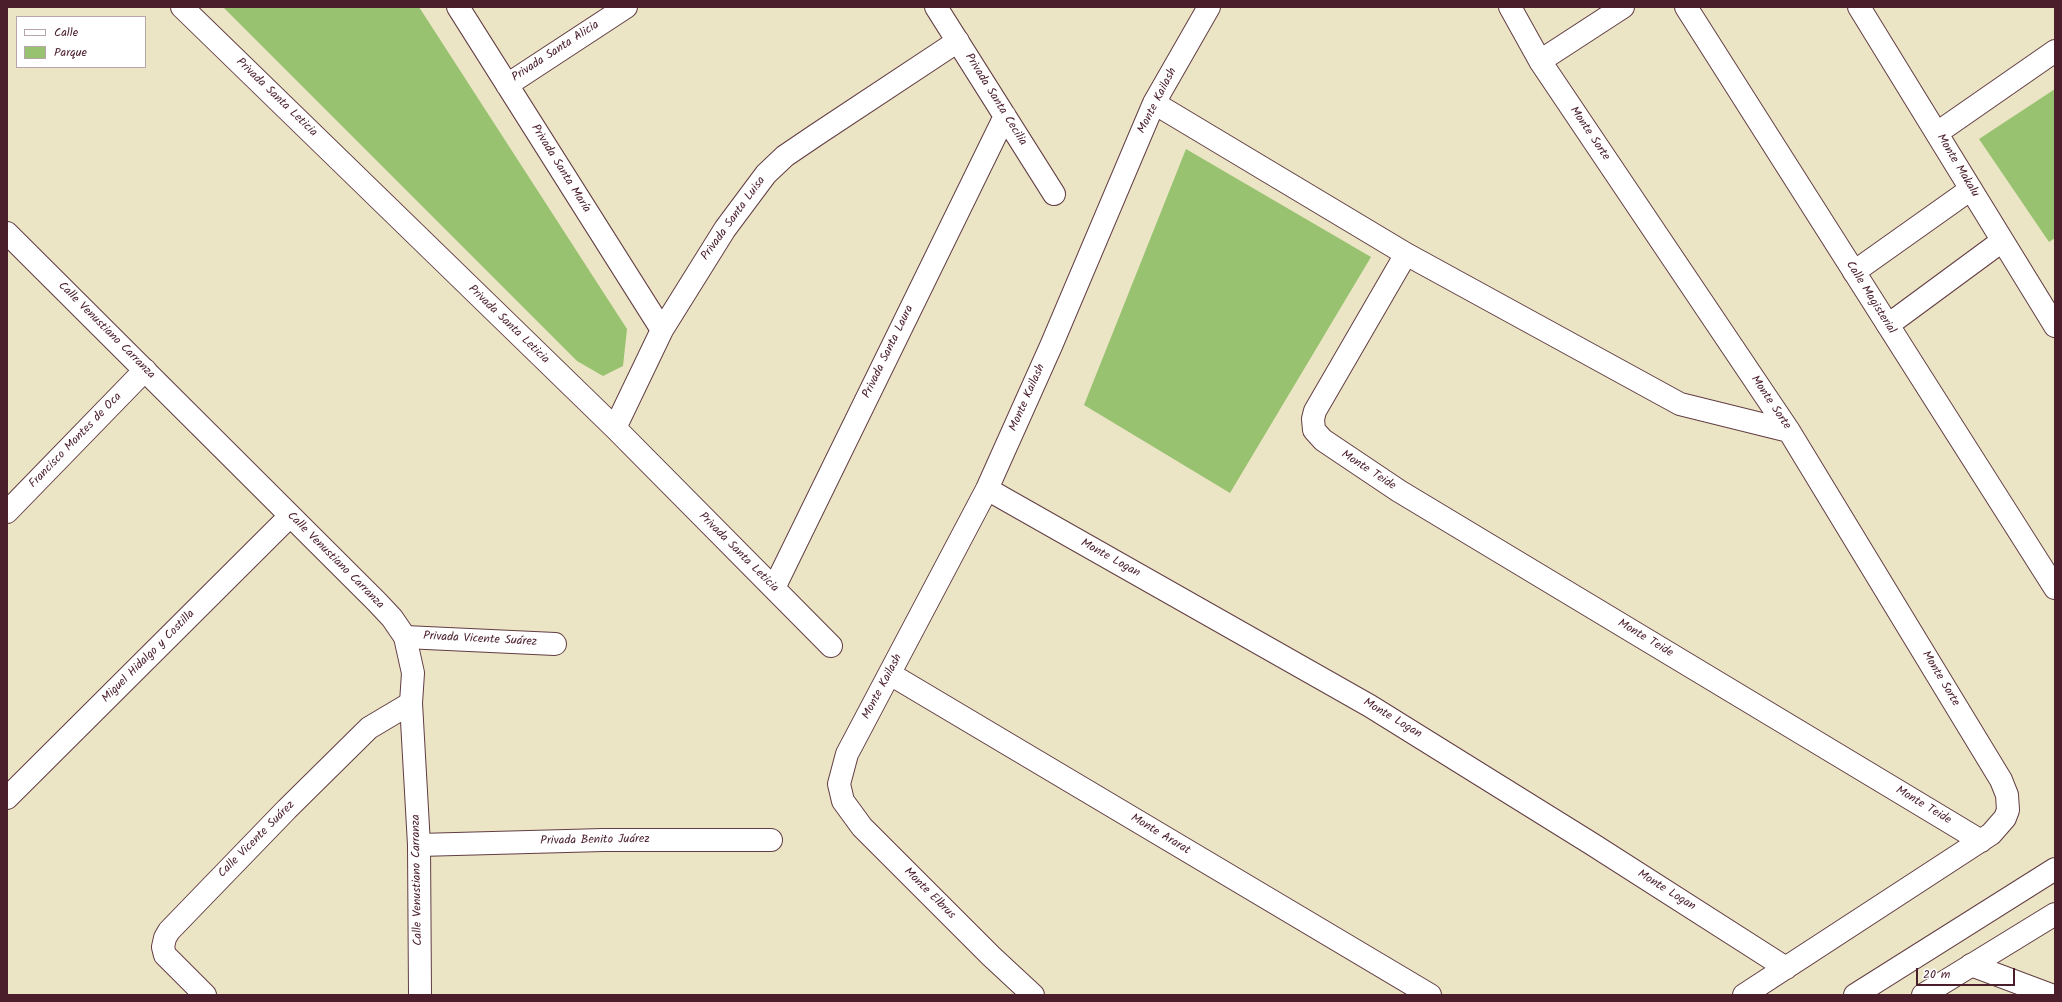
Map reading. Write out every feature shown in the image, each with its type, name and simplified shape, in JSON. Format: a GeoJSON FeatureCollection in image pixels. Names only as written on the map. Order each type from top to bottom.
{"type":"FeatureCollection","features":[{"type":"Feature","properties":{"kind":"street","name":"Privada Santa Leticia"},"geometry":{"type":"LineString","coordinates":[[182,7],[615,428],[831,646]]}},
{"type":"Feature","properties":{"kind":"street","name":"Privada Santa María"},"geometry":{"type":"LineString","coordinates":[[458,7],[662,330]]}},
{"type":"Feature","properties":{"kind":"street","name":"Privada Santa Alicia"},"geometry":{"type":"LineString","coordinates":[[507,85],[626,7]]}},
{"type":"Feature","properties":{"kind":"street","name":"Privada Santa Cecilia"},"geometry":{"type":"LineString","coordinates":[[936,7],[1054,194]]}},
{"type":"Feature","properties":{"kind":"street","name":"Monte Kailash"},"geometry":{"type":"LineString","coordinates":[[838,784],[848,754],[986,489],[1051,346],[1154,103],[1209,7]]}},
{"type":"Feature","properties":{"kind":"street"},"geometry":{"type":"LineString","coordinates":[[1540,61],[1623,7]]}},
{"type":"Feature","properties":{"kind":"street","name":"Calle Magisterial"},"geometry":{"type":"LineString","coordinates":[[1686,7],[2055,588]]}},
{"type":"Feature","properties":{"kind":"street","name":"Monte Makalu"},"geometry":{"type":"LineString","coordinates":[[1858,7],[2055,326]]}},
{"type":"Feature","properties":{"kind":"street","name":"Monte Sorte"},"geometry":{"type":"LineString","coordinates":[[1514,9],[1540,61],[1789,431],[2001,780],[2006,795],[2008,810],[2000,825],[1981,842]]}},
{"type":"Feature","properties":{"kind":"street","name":"Privada Santa Luisa"},"geometry":{"type":"LineString","coordinates":[[615,428],[662,330],[725,229],[766,174],[785,156],[958,41]]}},
{"type":"Feature","properties":{"kind":"street"},"geometry":{"type":"LineString","coordinates":[[1937,133],[2055,51]]}},
{"type":"Feature","properties":{"kind":"street"},"geometry":{"type":"LineString","coordinates":[[1154,103],[1406,254],[1680,404],[1789,431]]}},
{"type":"Feature","properties":{"kind":"street","name":"Privada Santa Laura"},"geometry":{"type":"LineString","coordinates":[[774,588],[1005,116]]}},
{"type":"Feature","properties":{"kind":"street"},"geometry":{"type":"LineString","coordinates":[[1854,272],[1970,189]]}},
{"type":"Feature","properties":{"kind":"street","name":"Calle Venustiano Carranza"},"geometry":{"type":"LineString","coordinates":[[7,233],[382,608],[405,637],[413,673],[411,703],[419,845],[420,995]]}},
{"type":"Feature","properties":{"kind":"street"},"geometry":{"type":"LineString","coordinates":[[1888,325],[2002,241]]}},
{"type":"Feature","properties":{"kind":"street","name":"Monte Teide"},"geometry":{"type":"LineString","coordinates":[[1406,254],[1319,400],[1313,419],[1314,430],[1331,447],[1406,495],[1981,842]]}},
{"type":"Feature","properties":{"kind":"street","name":"Francisco Montes de Oca"},"geometry":{"type":"LineString","coordinates":[[7,512],[145,370]]}},
{"type":"Feature","properties":{"kind":"street","name":"Monte Logan"},"geometry":{"type":"LineString","coordinates":[[986,489],[1370,706],[1592,844],[1786,968]]}},
{"type":"Feature","properties":{"kind":"street","name":"Miguel Hidalgo y Costilla"},"geometry":{"type":"LineString","coordinates":[[7,798],[290,516]]}},
{"type":"Feature","properties":{"kind":"street","name":"Privada Vicente Suárez"},"geometry":{"type":"LineString","coordinates":[[405,637],[555,644]]}},
{"type":"Feature","properties":{"kind":"street","name":"Monte Ararat"},"geometry":{"type":"LineString","coordinates":[[890,674],[1430,995]]}},
{"type":"Feature","properties":{"kind":"street","name":"Calle Vicente Suárez"},"geometry":{"type":"LineString","coordinates":[[205,995],[165,955],[163,947],[164,938],[169,931],[287,809],[369,728],[411,703]]}},
{"type":"Feature","properties":{"kind":"street","name":"Monte Elbrus"},"geometry":{"type":"LineString","coordinates":[[838,784],[843,801],[862,827],[991,956],[1033,995]]}},
{"type":"Feature","properties":{"kind":"street","name":"Privada Benito Juárez"},"geometry":{"type":"LineString","coordinates":[[419,845],[603,840],[771,840]]}},
{"type":"Feature","properties":{"kind":"street"},"geometry":{"type":"LineString","coordinates":[[1744,995],[1981,842]]}},
{"type":"Feature","properties":{"kind":"street"},"geometry":{"type":"LineString","coordinates":[[1855,995],[2055,869]]}},
{"type":"Feature","properties":{"kind":"street"},"geometry":{"type":"LineString","coordinates":[[1923,995],[2055,914]]}},
{"type":"Feature","properties":{"kind":"street"},"geometry":{"type":"LineString","coordinates":[[1971,965],[2051,995]]}},
{"type":"Feature","properties":{"kind":"green space"},"geometry":{"type":"Polygon","coordinates":[[[223,7],[419,7],[627,329],[623,366],[603,376],[577,361],[223,7]]]}},
{"type":"Feature","properties":{"kind":"green space"},"geometry":{"type":"Polygon","coordinates":[[[2055,89],[2055,238],[2049,242],[1979,139],[2055,89]]]}},
{"type":"Feature","properties":{"kind":"green space"},"geometry":{"type":"Polygon","coordinates":[[[1186,149],[1371,257],[1230,493],[1084,405],[1186,149]]]}}]}
